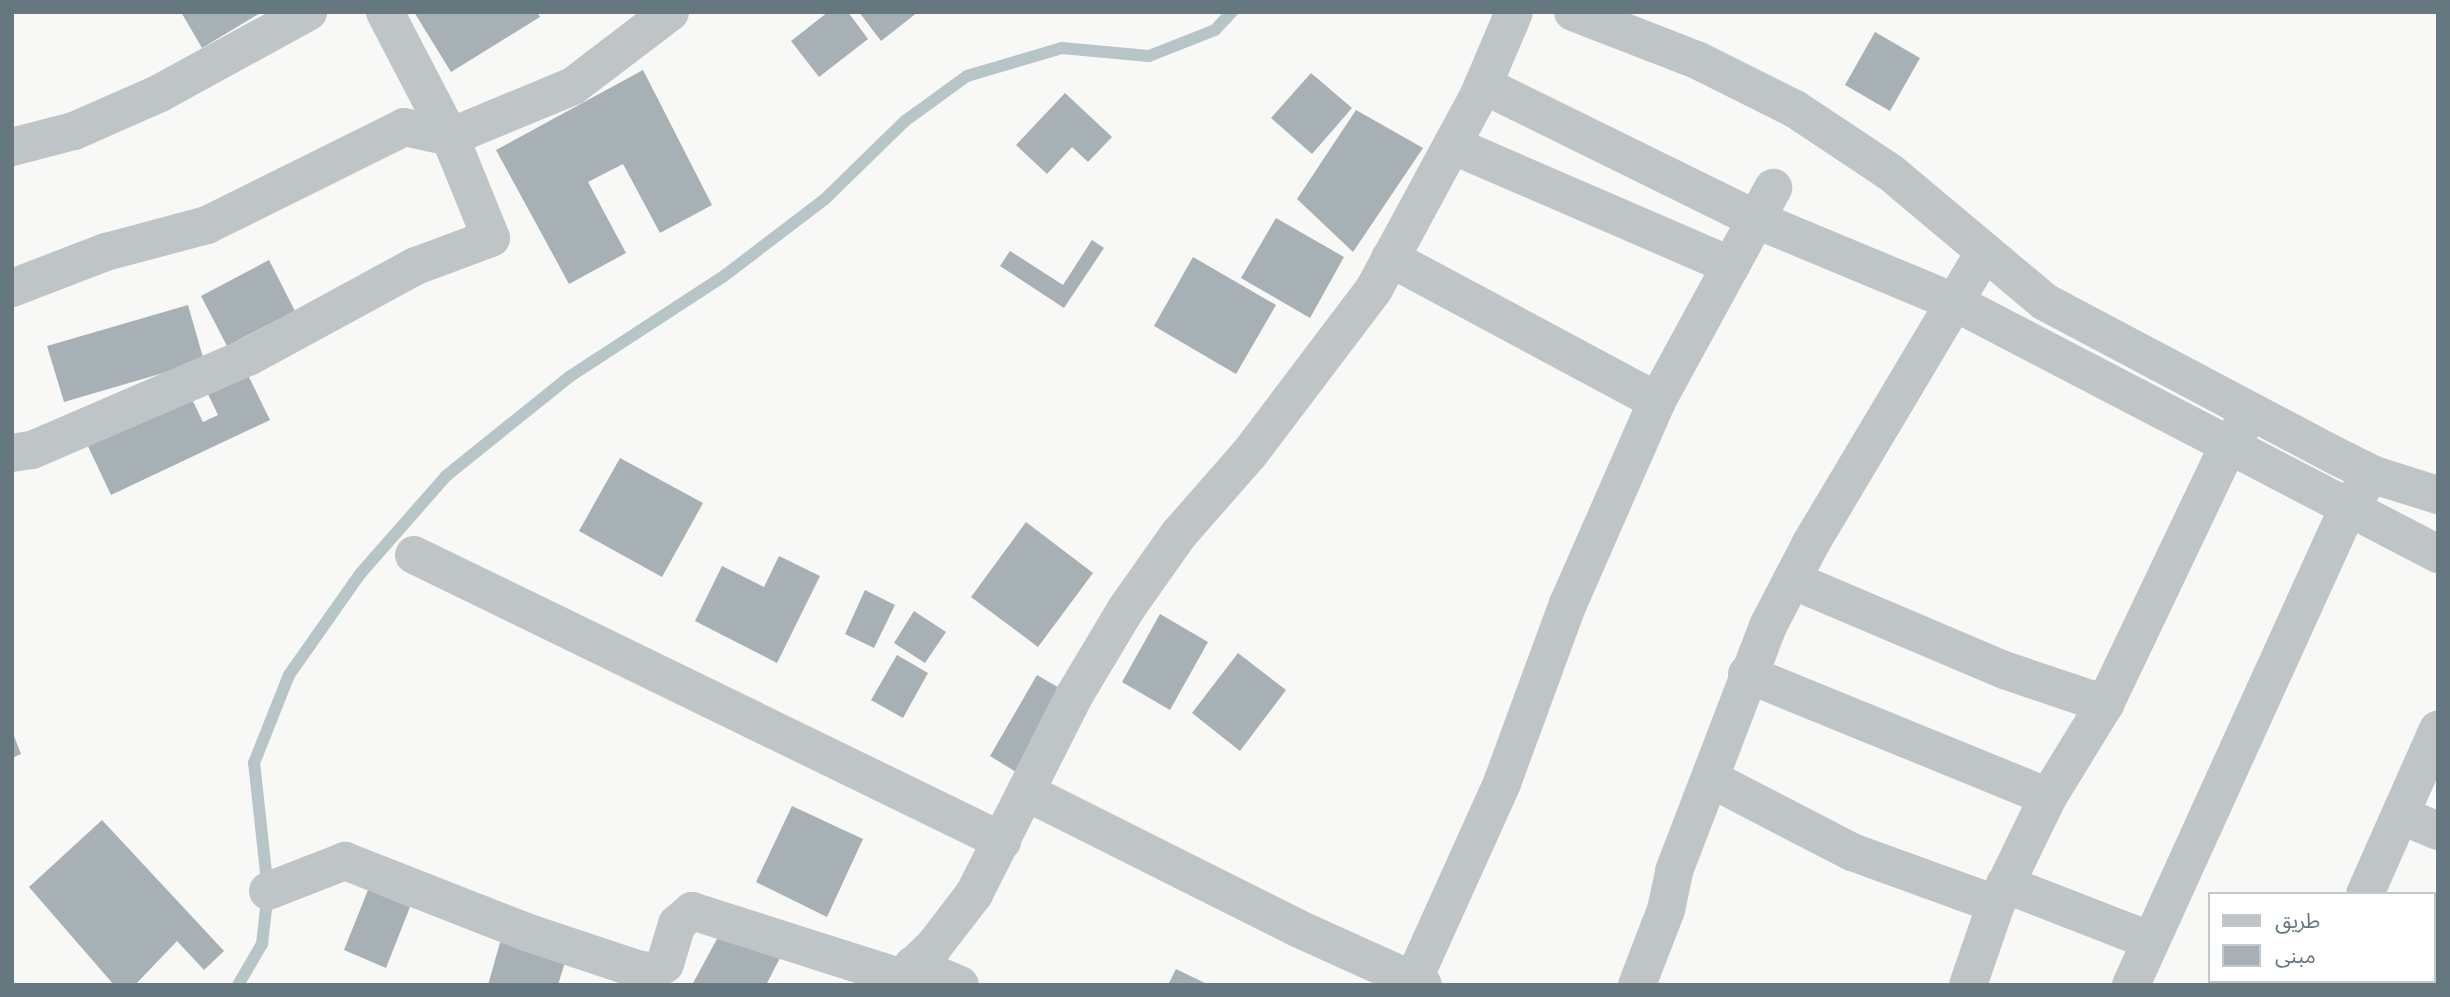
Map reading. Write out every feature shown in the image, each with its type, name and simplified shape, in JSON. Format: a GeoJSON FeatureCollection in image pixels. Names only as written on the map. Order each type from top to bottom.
{"type":"FeatureCollection","features":[{"type":"Feature","properties":{"kind":"street"},"geometry":{"type":"LineString","coordinates":[[12,147],[74,131],[148,98],[309,12]]}},
{"type":"Feature","properties":{"kind":"street"},"geometry":{"type":"LineString","coordinates":[[12,453],[32,450],[250,356],[416,266],[491,238],[450,137],[385,12]]}},
{"type":"Feature","properties":{"kind":"street"},"geometry":{"type":"LineString","coordinates":[[12,288],[106,252],[207,225],[404,127],[450,137],[573,86],[670,12]]}},
{"type":"Feature","properties":{"kind":"street"},"geometry":{"type":"LineString","coordinates":[[902,976],[934,946],[974,894],[1074,696],[1126,609],[1179,534],[1250,453],[1374,289],[1483,85],[1514,12]]}},
{"type":"Feature","properties":{"kind":"street"},"geometry":{"type":"LineString","coordinates":[[1573,12],[1697,60],[1795,109],[1890,172],[1983,254],[2045,302],[2374,475],[2438,495]]}},
{"type":"Feature","properties":{"kind":"street"},"geometry":{"type":"LineString","coordinates":[[1483,85],[1765,204],[2438,554]]}},
{"type":"Feature","properties":{"kind":"street"},"geometry":{"type":"LineString","coordinates":[[1452,145],[1731,266]]}},
{"type":"Feature","properties":{"kind":"street"},"geometry":{"type":"LineString","coordinates":[[1026,792],[1297,928],[1416,983],[1503,783],[1568,604],[1657,401],[1765,204]]}},
{"type":"Feature","properties":{"kind":"street"},"geometry":{"type":"LineString","coordinates":[[1637,985],[1666,910],[1674,871],[1711,779],[1747,674],[1792,580],[1983,254]]}},
{"type":"Feature","properties":{"kind":"street"},"geometry":{"type":"LineString","coordinates":[[1390,258],[1657,401]]}},
{"type":"Feature","properties":{"kind":"street"},"geometry":{"type":"LineString","coordinates":[[1968,985],[2001,894],[2048,797],[2105,704],[2229,444],[2252,412]]}},
{"type":"Feature","properties":{"kind":"street"},"geometry":{"type":"LineString","coordinates":[[2131,985],[2149,940],[2348,508],[2374,475]]}},
{"type":"Feature","properties":{"kind":"street"},"geometry":{"type":"LineString","coordinates":[[414,555],[1002,841]]}},
{"type":"Feature","properties":{"kind":"street"},"geometry":{"type":"LineString","coordinates":[[1792,580],[2004,670],[2105,704]]}},
{"type":"Feature","properties":{"kind":"street"},"geometry":{"type":"LineString","coordinates":[[1747,674],[2048,797]]}},
{"type":"Feature","properties":{"kind":"street"},"geometry":{"type":"LineString","coordinates":[[2366,892],[2438,730]]}},
{"type":"Feature","properties":{"kind":"street"},"geometry":{"type":"LineString","coordinates":[[1711,779],[1852,852],[2149,940]]}},
{"type":"Feature","properties":{"kind":"street"},"geometry":{"type":"LineString","coordinates":[[2400,815],[2438,831]]}},
{"type":"Feature","properties":{"kind":"street"},"geometry":{"type":"LineString","coordinates":[[268,891],[345,861],[526,932],[637,969],[652,972],[665,964],[677,925],[692,911],[729,919],[902,976],[960,985]]}},
{"type":"Feature","properties":{"kind":"building"},"geometry":{"type":"Polygon","coordinates":[[[181,12],[262,12],[202,48],[181,12]]]}},
{"type":"Feature","properties":{"kind":"building"},"geometry":{"type":"Polygon","coordinates":[[[414,12],[537,12],[540,17],[451,72],[414,12]]]}},
{"type":"Feature","properties":{"kind":"building"},"geometry":{"type":"Polygon","coordinates":[[[828,12],[848,12],[868,39],[819,77],[791,41],[828,12]]]}},
{"type":"Feature","properties":{"kind":"building"},"geometry":{"type":"Polygon","coordinates":[[[859,12],[918,12],[881,41],[859,12]]]}},
{"type":"Feature","properties":{"kind":"building"},"geometry":{"type":"Polygon","coordinates":[[[1875,32],[1920,58],[1890,111],[1845,85],[1875,32]]]}},
{"type":"Feature","properties":{"kind":"building"},"geometry":{"type":"Polygon","coordinates":[[[643,70],[712,205],[660,233],[623,164],[588,182],[626,253],[569,284],[496,150],[643,70]]]}},
{"type":"Feature","properties":{"kind":"building"},"geometry":{"type":"Polygon","coordinates":[[[1311,73],[1352,108],[1312,154],[1271,118],[1311,73]]]}},
{"type":"Feature","properties":{"kind":"building"},"geometry":{"type":"Polygon","coordinates":[[[1065,93],[1112,137],[1088,162],[1072,147],[1047,174],[1016,145],[1065,93]]]}},
{"type":"Feature","properties":{"kind":"building"},"geometry":{"type":"Polygon","coordinates":[[[1356,110],[1423,148],[1353,252],[1297,199],[1356,110]]]}},
{"type":"Feature","properties":{"kind":"building"},"geometry":{"type":"Polygon","coordinates":[[[1276,218],[1344,257],[1310,318],[1241,278],[1276,218]]]}},
{"type":"Feature","properties":{"kind":"building"},"geometry":{"type":"Polygon","coordinates":[[[1092,240],[1104,248],[1064,308],[1000,266],[1010,251],[1063,285],[1092,240]]]}},
{"type":"Feature","properties":{"kind":"building"},"geometry":{"type":"Polygon","coordinates":[[[1193,257],[1276,305],[1236,374],[1154,326],[1193,257]]]}},
{"type":"Feature","properties":{"kind":"building"},"geometry":{"type":"Polygon","coordinates":[[[269,260],[295,311],[227,346],[201,296],[269,260]]]}},
{"type":"Feature","properties":{"kind":"building"},"geometry":{"type":"Polygon","coordinates":[[[188,305],[204,361],[64,402],[47,346],[188,305]]]}},
{"type":"Feature","properties":{"kind":"building"},"geometry":{"type":"Polygon","coordinates":[[[247,373],[270,420],[111,495],[86,442],[189,393],[203,422],[218,415],[207,392],[247,373]]]}},
{"type":"Feature","properties":{"kind":"building"},"geometry":{"type":"Polygon","coordinates":[[[620,458],[703,503],[662,577],[579,531],[620,458]]]}},
{"type":"Feature","properties":{"kind":"building"},"geometry":{"type":"Polygon","coordinates":[[[1026,522],[1093,573],[1038,647],[971,597],[1026,522]]]}},
{"type":"Feature","properties":{"kind":"building"},"geometry":{"type":"Polygon","coordinates":[[[779,556],[820,576],[777,663],[695,621],[722,566],[764,587],[779,556]]]}},
{"type":"Feature","properties":{"kind":"building"},"geometry":{"type":"Polygon","coordinates":[[[865,590],[895,605],[874,648],[845,634],[865,590]]]}},
{"type":"Feature","properties":{"kind":"building"},"geometry":{"type":"Polygon","coordinates":[[[914,611],[946,632],[925,663],[894,643],[914,611]]]}},
{"type":"Feature","properties":{"kind":"building"},"geometry":{"type":"Polygon","coordinates":[[[1160,614],[1208,642],[1170,710],[1122,682],[1160,614]]]}},
{"type":"Feature","properties":{"kind":"building"},"geometry":{"type":"Polygon","coordinates":[[[1238,653],[1286,690],[1240,751],[1192,713],[1238,653]]]}},
{"type":"Feature","properties":{"kind":"building"},"geometry":{"type":"Polygon","coordinates":[[[897,655],[928,673],[903,718],[871,700],[897,655]]]}},
{"type":"Feature","properties":{"kind":"building"},"geometry":{"type":"Polygon","coordinates":[[[1037,675],[1068,693],[1021,775],[990,756],[1037,675]]]}},
{"type":"Feature","properties":{"kind":"building"},"geometry":{"type":"Polygon","coordinates":[[[12,731],[21,754],[12,758],[12,731]]]}},
{"type":"Feature","properties":{"kind":"building"},"geometry":{"type":"Polygon","coordinates":[[[792,806],[863,839],[827,917],[756,882],[792,806]]]}},
{"type":"Feature","properties":{"kind":"building"},"geometry":{"type":"Polygon","coordinates":[[[102,820],[224,951],[204,970],[177,941],[135,985],[114,985],[29,887],[102,820]]]}},
{"type":"Feature","properties":{"kind":"building"},"geometry":{"type":"Polygon","coordinates":[[[368,890],[410,907],[386,968],[344,950],[368,890]]]}},
{"type":"Feature","properties":{"kind":"building"},"geometry":{"type":"Polygon","coordinates":[[[724,926],[781,956],[766,985],[692,985],[724,926]]]}},
{"type":"Feature","properties":{"kind":"building"},"geometry":{"type":"Polygon","coordinates":[[[501,939],[566,959],[558,985],[488,985],[501,939]]]}},
{"type":"Feature","properties":{"kind":"building"},"geometry":{"type":"Polygon","coordinates":[[[1176,969],[1209,985],[1168,985],[1176,969]]]}},
{"type":"Feature","properties":{"kind":"waterway"},"geometry":{"type":"LineString","coordinates":[[238,985],[262,944],[268,891],[254,763],[289,675],[360,574],[446,476],[569,377],[724,276],[825,199],[905,121],[967,76],[1062,48],[1149,56],[1215,30],[1232,12]]}}]}
